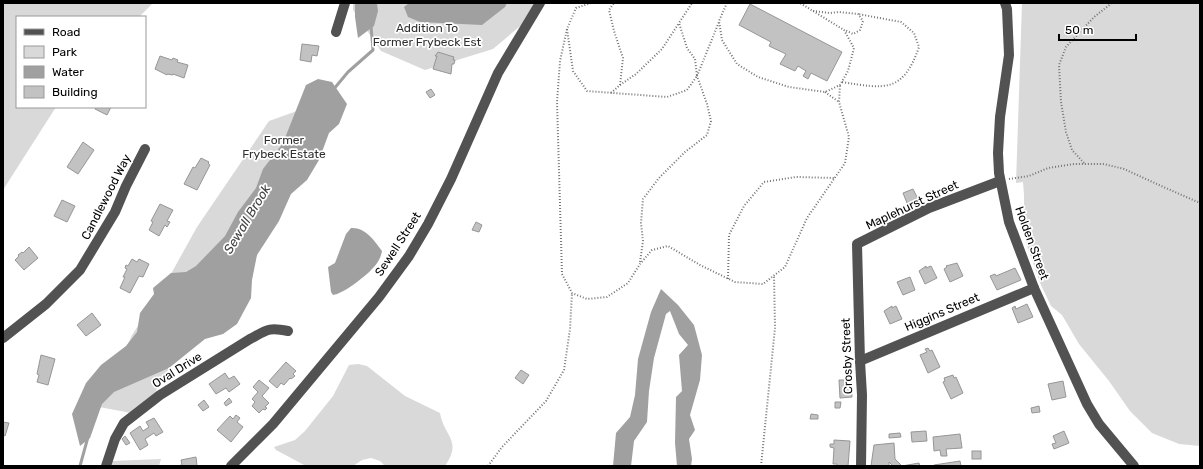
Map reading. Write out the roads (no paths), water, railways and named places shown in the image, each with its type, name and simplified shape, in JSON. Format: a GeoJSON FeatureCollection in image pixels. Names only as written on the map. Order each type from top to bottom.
{"type":"FeatureCollection","features":[{"type":"Feature","properties":{"kind":"street"},"geometry":{"type":"LineString","coordinates":[[336,32],[345,3]]}},
{"type":"Feature","properties":{"kind":"street","name":"Sewell Street"},"geometry":{"type":"LineString","coordinates":[[231,466],[273,424],[379,297],[409,256],[428,224],[451,179],[498,73],[540,3]]}},
{"type":"Feature","properties":{"kind":"street","name":"Holden Street"},"geometry":{"type":"LineString","coordinates":[[1005,3],[1007,9],[1009,55],[1000,117],[998,153],[1000,181],[1011,228],[1034,288],[1091,410],[1099,424],[1135,466]]}},
{"type":"Feature","properties":{"kind":"street","name":"Candlewood Way"},"geometry":{"type":"LineString","coordinates":[[3,338],[46,304],[80,270],[115,212],[126,186],[145,149]]}},
{"type":"Feature","properties":{"kind":"street","name":"Maplehurst Street"},"geometry":{"type":"LineString","coordinates":[[857,244],[929,208],[1000,181]]}},
{"type":"Feature","properties":{"kind":"street","name":"Crosby Street"},"geometry":{"type":"LineString","coordinates":[[857,244],[862,395],[861,466]]}},
{"type":"Feature","properties":{"kind":"street","name":"Higgins Street"},"geometry":{"type":"LineString","coordinates":[[860,360],[1034,288]]}},
{"type":"Feature","properties":{"kind":"street","name":"Oval Drive"},"geometry":{"type":"LineString","coordinates":[[106,466],[115,439],[124,423],[160,395],[265,331],[274,328],[288,331]]}},
{"type":"Feature","properties":{"kind":"water"},"geometry":{"type":"Polygon","coordinates":[[[355,3],[377,3],[378,11],[374,26],[358,38],[355,17],[355,3]]]}},
{"type":"Feature","properties":{"kind":"water"},"geometry":{"type":"Polygon","coordinates":[[[409,3],[507,3],[505,7],[482,25],[420,22],[408,17],[404,7],[409,3]]]}},
{"type":"Feature","properties":{"kind":"water"},"geometry":{"type":"Polygon","coordinates":[[[318,79],[332,82],[347,104],[339,124],[329,133],[319,160],[307,180],[291,194],[279,221],[257,255],[252,280],[251,298],[237,324],[223,334],[205,339],[169,368],[114,392],[102,404],[90,438],[80,446],[72,414],[86,383],[101,365],[126,346],[137,332],[140,313],[154,294],[153,288],[171,273],[186,272],[196,266],[225,236],[238,212],[256,188],[263,169],[283,143],[306,85],[318,79]]]}},
{"type":"Feature","properties":{"kind":"water"},"geometry":{"type":"Polygon","coordinates":[[[351,228],[356,228],[369,235],[382,253],[379,260],[370,271],[348,288],[333,295],[331,292],[328,267],[335,263],[346,234],[351,228]]]}},
{"type":"Feature","properties":{"kind":"water"},"geometry":{"type":"Polygon","coordinates":[[[661,289],[678,305],[694,325],[702,355],[700,380],[690,415],[695,430],[689,439],[692,459],[691,466],[677,466],[675,443],[676,397],[682,391],[679,355],[688,345],[679,334],[670,311],[666,314],[654,358],[649,391],[647,422],[634,441],[631,466],[613,466],[616,433],[630,417],[635,395],[638,359],[651,312],[661,289]]]}},
{"type":"Feature","properties":{"kind":"waterway","name":"Sewall Brook"},"geometry":{"type":"LineString","coordinates":[[333,90],[348,72],[373,50],[371,26]]}},
{"type":"Feature","properties":{"kind":"waterway","name":"Sewall Brook"},"geometry":{"type":"LineString","coordinates":[[80,466],[88,437]]}},
{"type":"Feature","properties":{"kind":"park label","name":"Addition To Former Frybeck Est"},"geometry":{"type":"Point","coordinates":[427,35]}},
{"type":"Feature","properties":{"kind":"park label","name":"Former Frybeck Estate"},"geometry":{"type":"Point","coordinates":[284,147]}}]}
